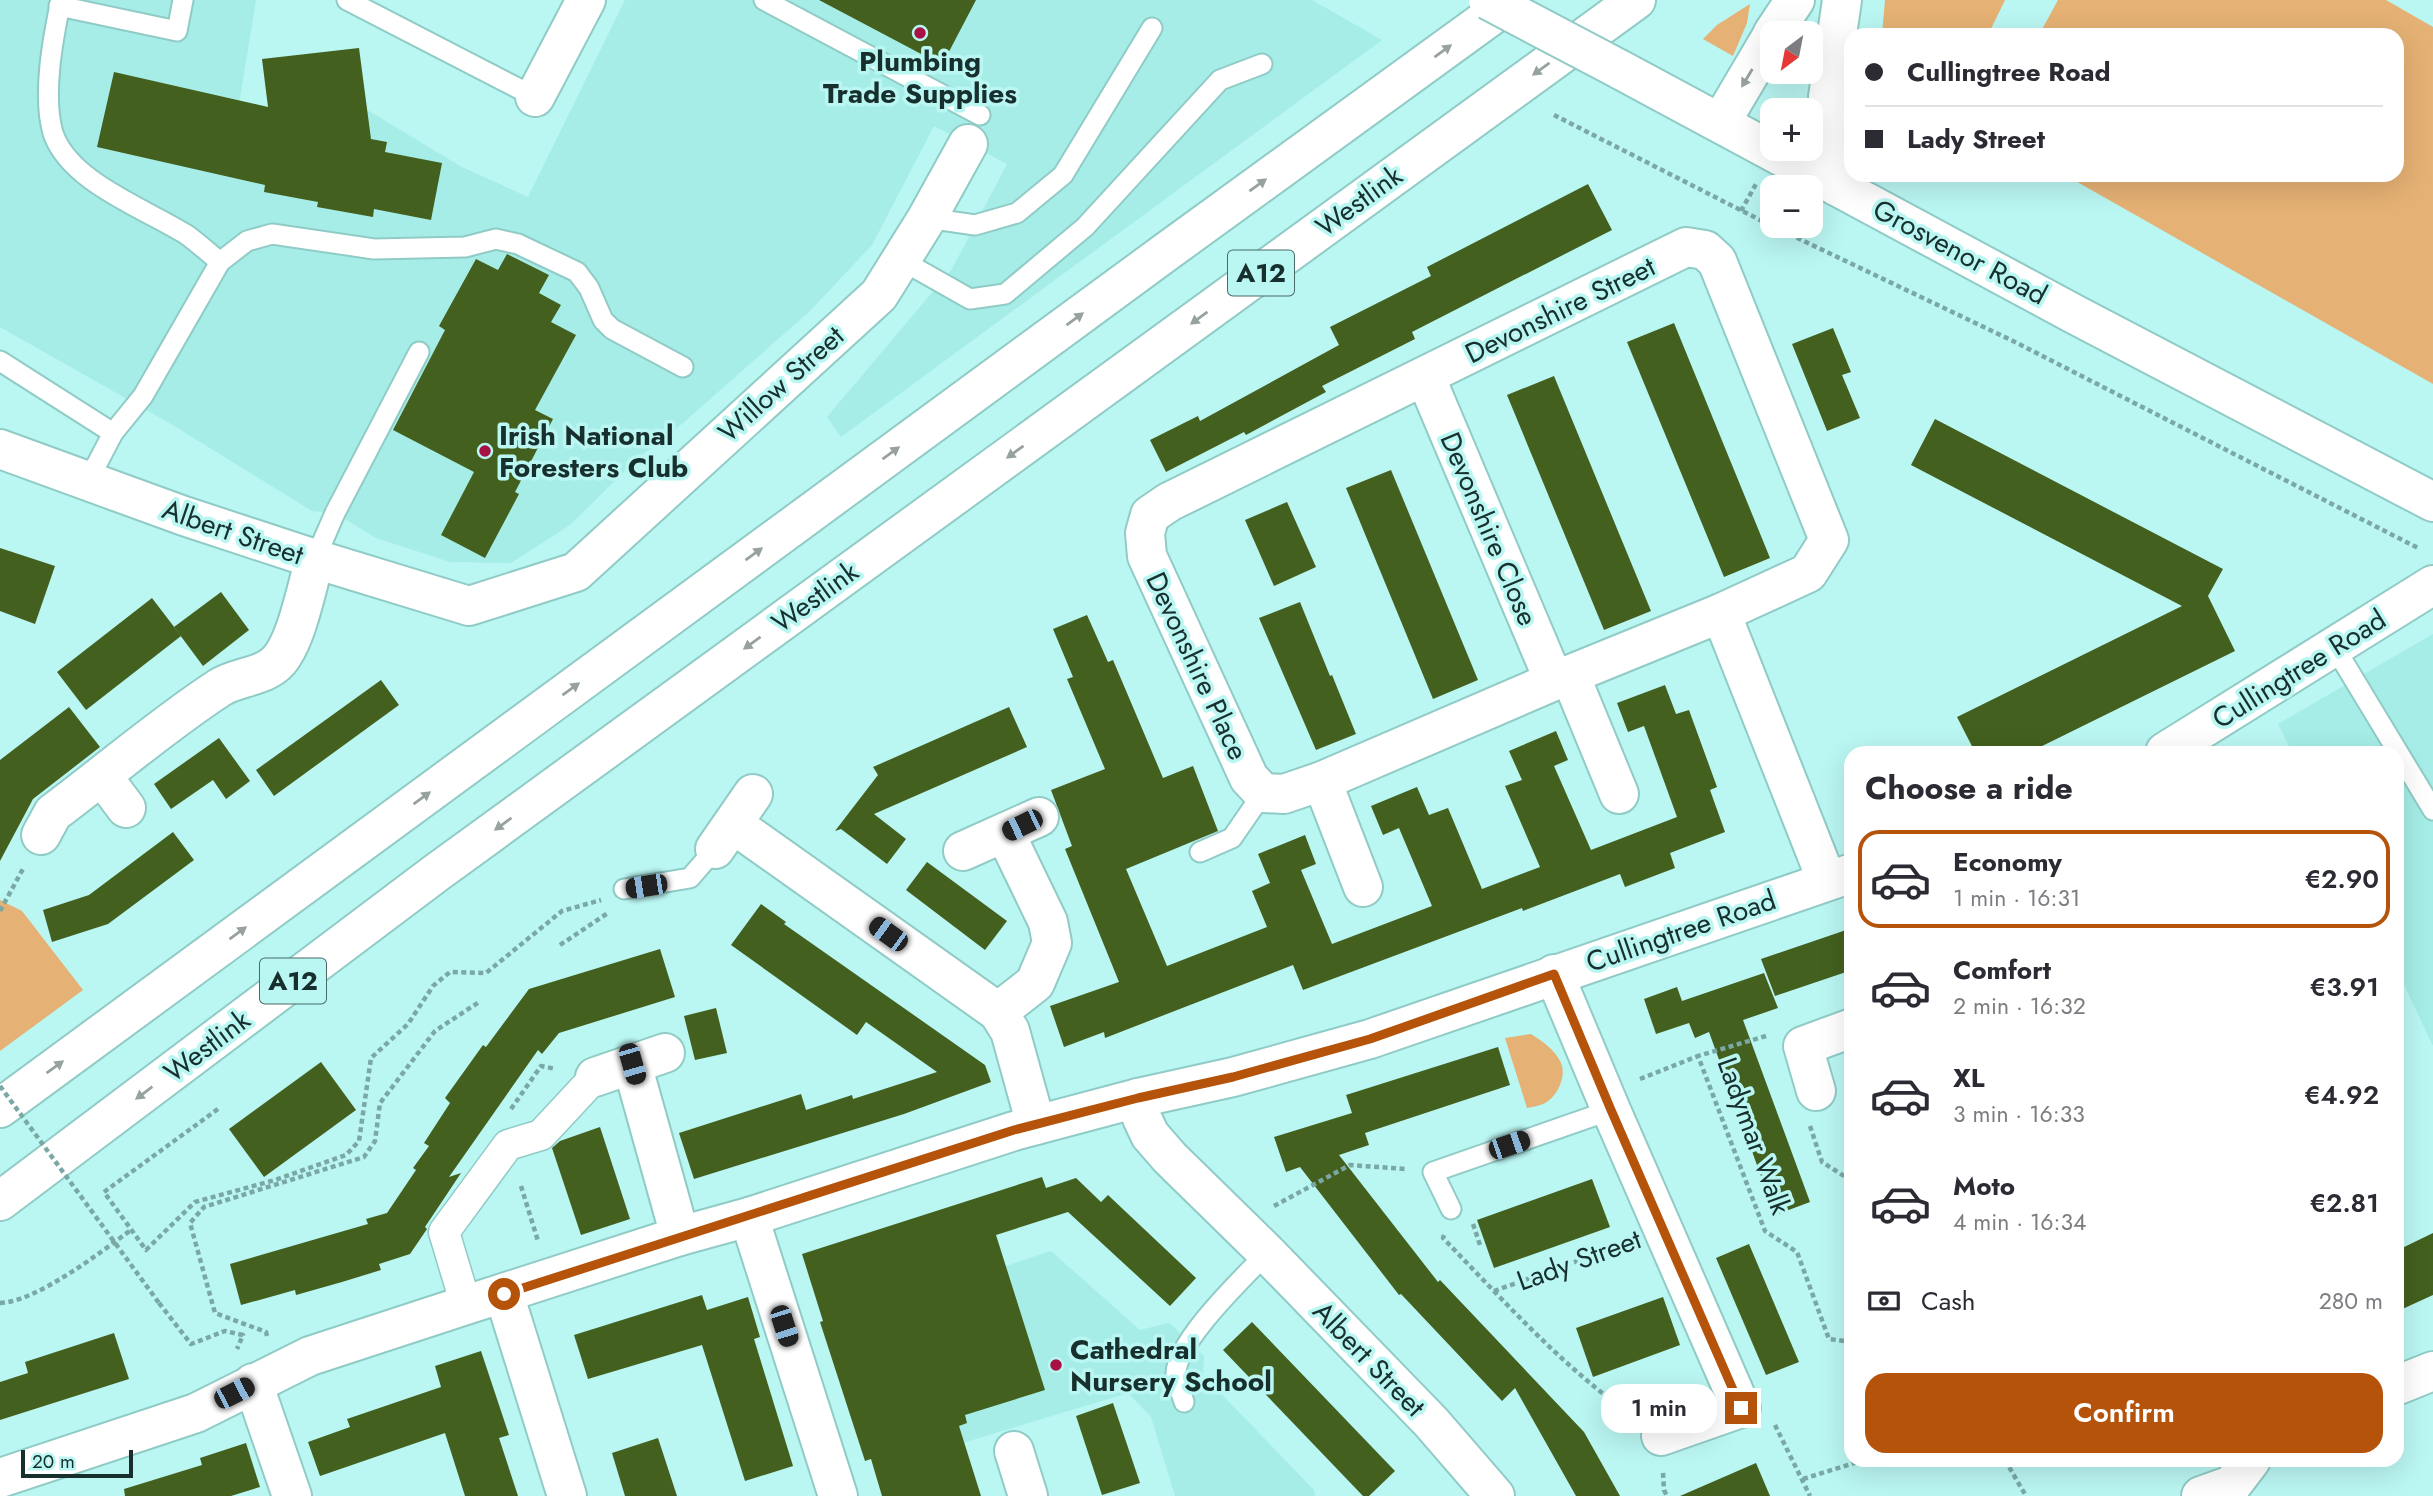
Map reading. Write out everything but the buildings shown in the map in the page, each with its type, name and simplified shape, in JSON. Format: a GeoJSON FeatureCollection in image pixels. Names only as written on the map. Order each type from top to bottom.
{"type":"FeatureCollection","features":[{"type":"Feature","properties":{"kind":"main road"},"geometry":{"type":"LineString","coordinates":[[535,97],[586,0]]}},
{"type":"Feature","properties":{"kind":"main road","name":"Grosvenor Road"},"geometry":{"type":"LineString","coordinates":[[1488,0],[1721,121],[1836,186],[2433,502]]}},
{"type":"Feature","properties":{"kind":"main road","name":"A12"},"geometry":{"type":"LineString","coordinates":[[0,1108],[1513,0]]}},
{"type":"Feature","properties":{"kind":"main road","name":"Westlink"},"geometry":{"type":"LineString","coordinates":[[0,1214],[14,1191],[436,873],[1636,0]]}},
{"type":"Feature","properties":{"kind":"main road"},"geometry":{"type":"LineString","coordinates":[[1781,21],[1795,0]]}},
{"type":"Feature","properties":{"kind":"main road"},"geometry":{"type":"LineString","coordinates":[[1836,186],[1828,97],[1842,0]]}},
{"type":"Feature","properties":{"kind":"main road"},"geometry":{"type":"LineString","coordinates":[[1721,121],[1760,56]]}},
{"type":"Feature","properties":{"kind":"main road","name":"Willow Street"},"geometry":{"type":"LineString","coordinates":[[468,606],[576,572],[879,295],[928,218],[974,129]]}},
{"type":"Feature","properties":{"kind":"main road","name":"Devonshire Street"},"geometry":{"type":"LineString","coordinates":[[1144,533],[1150,515],[1169,502],[1686,247],[1705,250],[1717,261],[1829,540],[1808,573],[1721,613]]}},
{"type":"Feature","properties":{"kind":"main road","name":"Devonshire Close"},"geometry":{"type":"LineString","coordinates":[[1425,376],[1562,678],[1619,794]]}},
{"type":"Feature","properties":{"kind":"main road","name":"Albert Street"},"geometry":{"type":"LineString","coordinates":[[0,449],[315,559],[468,606]]}},
{"type":"Feature","properties":{"kind":"main road","name":"Devonshire Place"},"geometry":{"type":"LineString","coordinates":[[1144,533],[1147,556],[1249,778],[1263,793]]}},
{"type":"Feature","properties":{"kind":"main road"},"geometry":{"type":"LineString","coordinates":[[41,835],[53,813],[183,712],[230,681],[263,673],[283,657],[315,559]]}},
{"type":"Feature","properties":{"kind":"main road","name":"Cullingtree Road"},"geometry":{"type":"LineString","coordinates":[[2175,746],[2433,585]]}},
{"type":"Feature","properties":{"kind":"main road"},"geometry":{"type":"LineString","coordinates":[[1263,793],[1284,794],[1322,781],[1721,613],[1839,877]]}},
{"type":"Feature","properties":{"kind":"main road"},"geometry":{"type":"LineString","coordinates":[[102,776],[126,808]]}},
{"type":"Feature","properties":{"kind":"main road"},"geometry":{"type":"LineString","coordinates":[[1322,781],[1363,887]]}},
{"type":"Feature","properties":{"kind":"main road"},"geometry":{"type":"LineString","coordinates":[[734,822],[998,1012],[1010,1031],[1036,1125]]}},
{"type":"Feature","properties":{"kind":"main road"},"geometry":{"type":"LineString","coordinates":[[963,851],[1022,825],[1048,922],[1052,943],[1035,983],[998,1012]]}},
{"type":"Feature","properties":{"kind":"main road","name":"Cullingtree Road"},"geometry":{"type":"LineString","coordinates":[[11,1483],[196,1413],[256,1369],[310,1356],[680,1236],[749,1217],[1036,1125],[1233,1077],[1370,1039],[1839,877]]}},
{"type":"Feature","properties":{"kind":"main road","name":"Lady Street"},"geometry":{"type":"LineString","coordinates":[[1554,974],[1741,1408]]}},
{"type":"Feature","properties":{"kind":"main road"},"geometry":{"type":"LineString","coordinates":[[1816,1091],[1803,1046],[1844,1031]]}},
{"type":"Feature","properties":{"kind":"main road"},"geometry":{"type":"LineString","coordinates":[[595,1077],[649,1059],[680,1236]]}},
{"type":"Feature","properties":{"kind":"main road","name":"Albert Street"},"geometry":{"type":"LineString","coordinates":[[1138,1098],[1142,1118],[1150,1135],[1170,1158],[1431,1422],[1495,1496]]}},
{"type":"Feature","properties":{"kind":"main road"},"geometry":{"type":"LineString","coordinates":[[749,1217],[838,1496]]}},
{"type":"Feature","properties":{"kind":"main road"},"geometry":{"type":"LineString","coordinates":[[504,1294],[567,1496]]}},
{"type":"Feature","properties":{"kind":"main road"},"geometry":{"type":"LineString","coordinates":[[256,1369],[292,1496]]}},
{"type":"Feature","properties":{"kind":"main road"},"geometry":{"type":"LineString","coordinates":[[2404,1383],[2433,1371]]}},
{"type":"Feature","properties":{"kind":"main road"},"geometry":{"type":"LineString","coordinates":[[1661,1436],[1741,1408]]}},
{"type":"Feature","properties":{"kind":"main road"},"geometry":{"type":"LineString","coordinates":[[1014,1451],[1028,1496]]}},
{"type":"Feature","properties":{"kind":"main road"},"geometry":{"type":"LineString","coordinates":[[2201,1496],[2232,1485],[2246,1467]]}},
{"type":"Feature","properties":{"kind":"street"},"geometry":{"type":"LineString","coordinates":[[466,1305],[443,1232],[508,1145],[541,1135],[595,1077]]}},
{"type":"Feature","properties":{"kind":"lane"},"geometry":{"type":"LineString","coordinates":[[183,0],[177,31],[60,3],[52,39],[49,100],[54,134],[72,164],[88,179],[188,236],[220,262]]}},
{"type":"Feature","properties":{"kind":"lane"},"geometry":{"type":"LineString","coordinates":[[347,0],[535,97]]}},
{"type":"Feature","properties":{"kind":"lane"},"geometry":{"type":"LineString","coordinates":[[764,0],[974,129]]}},
{"type":"Feature","properties":{"kind":"lane"},"geometry":{"type":"LineString","coordinates":[[928,218],[975,225],[1017,213],[1063,175],[1152,28]]}},
{"type":"Feature","properties":{"kind":"lane"},"geometry":{"type":"LineString","coordinates":[[901,260],[970,299],[1005,294],[1085,227],[1220,80],[1262,64]]}},
{"type":"Feature","properties":{"kind":"lane"},"geometry":{"type":"LineString","coordinates":[[88,481],[113,433],[143,396],[220,262],[247,241],[272,234],[374,249],[465,247],[496,239],[519,244],[577,272],[589,288],[603,320],[612,329],[683,367]]}},
{"type":"Feature","properties":{"kind":"lane"},"geometry":{"type":"LineString","coordinates":[[315,559],[335,513],[419,352]]}},
{"type":"Feature","properties":{"kind":"lane"},"geometry":{"type":"LineString","coordinates":[[0,361],[113,433]]}},
{"type":"Feature","properties":{"kind":"lane"},"geometry":{"type":"LineString","coordinates":[[2335,648],[2394,746]]}},
{"type":"Feature","properties":{"kind":"lane"},"geometry":{"type":"LineString","coordinates":[[2404,762],[2433,810]]}},
{"type":"Feature","properties":{"kind":"lane"},"geometry":{"type":"LineString","coordinates":[[1200,852],[1232,838],[1263,793]]}},
{"type":"Feature","properties":{"kind":"lane"},"geometry":{"type":"LineString","coordinates":[[624,889],[690,878],[734,822]]}},
{"type":"Feature","properties":{"kind":"lane"},"geometry":{"type":"LineString","coordinates":[[1451,1209],[1433,1172],[1607,1101]]}},
{"type":"Feature","properties":{"kind":"lane"},"geometry":{"type":"LineString","coordinates":[[1184,1402],[1175,1374],[1188,1340],[1267,1254]]}},
{"type":"Feature","properties":{"kind":"path"},"geometry":{"type":"LineString","coordinates":[[1554,115],[1760,220]]}},
{"type":"Feature","properties":{"kind":"path"},"geometry":{"type":"LineString","coordinates":[[1797,238],[2013,341],[2421,549]]}},
{"type":"Feature","properties":{"kind":"path"},"geometry":{"type":"LineString","coordinates":[[0,911],[41,835]]}},
{"type":"Feature","properties":{"kind":"path"},"geometry":{"type":"LineString","coordinates":[[218,1109],[104,1192],[146,1250],[195,1202],[275,1180],[346,1155],[359,1141],[371,1058],[408,1024],[433,986],[450,972],[486,972],[562,911],[603,900],[624,889]]}},
{"type":"Feature","properties":{"kind":"path"},"geometry":{"type":"LineString","coordinates":[[256,1369],[266,1332],[215,1313],[190,1223],[204,1207],[364,1157],[375,1141],[380,1103],[435,1031],[478,1002]]}},
{"type":"Feature","properties":{"kind":"path","name":"Ladymar Walk"},"geometry":{"type":"LineString","coordinates":[[1803,1046],[1782,1031],[1698,1056],[1765,1231],[1797,1252],[1829,1339],[1844,1341]]}},
{"type":"Feature","properties":{"kind":"path"},"geometry":{"type":"LineString","coordinates":[[1607,1101],[1698,1056]]}},
{"type":"Feature","properties":{"kind":"path"},"geometry":{"type":"LineString","coordinates":[[0,1086],[191,1344],[225,1331],[243,1335],[256,1369]]}},
{"type":"Feature","properties":{"kind":"path"},"geometry":{"type":"LineString","coordinates":[[1816,1091],[1806,1116],[1822,1162],[1844,1176]]}},
{"type":"Feature","properties":{"kind":"path"},"geometry":{"type":"LineString","coordinates":[[508,1145],[550,1279]]}},
{"type":"Feature","properties":{"kind":"path"},"geometry":{"type":"LineString","coordinates":[[1239,1226],[1350,1165],[1433,1172]]}},
{"type":"Feature","properties":{"kind":"path"},"geometry":{"type":"LineString","coordinates":[[1451,1209],[1443,1238],[1598,1391],[1661,1436]]}},
{"type":"Feature","properties":{"kind":"path"},"geometry":{"type":"LineString","coordinates":[[0,1303],[14,1302],[86,1264],[131,1230]]}},
{"type":"Feature","properties":{"kind":"path","name":"Lady Street"},"geometry":{"type":"LineString","coordinates":[[1494,1291],[1664,1230]]}},
{"type":"Feature","properties":{"kind":"path"},"geometry":{"type":"LineString","coordinates":[[1741,1408],[1777,1427],[1810,1496]]}},
{"type":"Feature","properties":{"kind":"path"},"geometry":{"type":"LineString","coordinates":[[1802,1479],[1844,1466]]}},
{"type":"Feature","properties":{"kind":"path"},"geometry":{"type":"LineString","coordinates":[[2008,1467],[2026,1496]]}},
{"type":"Feature","properties":{"kind":"shaded area"},"geometry":{"type":"Polygon","coordinates":[[[0,0],[256,0],[235,129],[369,111],[460,166],[528,197],[625,0],[1312,0],[1382,40],[841,437],[827,417],[952,269],[1007,164],[934,126],[872,245],[810,311],[683,423],[637,459],[570,525],[511,563],[450,562],[376,538],[335,513],[312,511],[171,424],[0,327],[0,0]]]}},
{"type":"Feature","properties":{"kind":"shaded area"},"geometry":{"type":"Polygon","coordinates":[[[1885,0],[2005,0],[1991,28],[1883,28],[1885,0]]]}},
{"type":"Feature","properties":{"kind":"shaded area"},"geometry":{"type":"Polygon","coordinates":[[[2058,0],[2386,0],[2433,27],[2433,384],[2077,182],[2404,182],[2404,28],[2043,28],[2058,0]]]}},
{"type":"Feature","properties":{"kind":"shaded area"},"geometry":{"type":"Polygon","coordinates":[[[1750,4],[1747,23],[1733,56],[1703,39],[1717,25],[1750,4]]]}},
{"type":"Feature","properties":{"kind":"shaded area"},"geometry":{"type":"Polygon","coordinates":[[[2433,634],[2433,1046],[2404,985],[2404,746],[2289,746],[2278,724],[2433,634]]]}},
{"type":"Feature","properties":{"kind":"shaded area"},"geometry":{"type":"Polygon","coordinates":[[[0,900],[22,911],[83,990],[0,1051],[0,900]]]}},
{"type":"Feature","properties":{"kind":"shaded area"},"geometry":{"type":"Polygon","coordinates":[[[1531,1034],[1554,1053],[1560,1061],[1563,1073],[1560,1086],[1553,1097],[1543,1104],[1527,1108],[1505,1038],[1531,1034]]]}},
{"type":"Feature","properties":{"kind":"shaded area","name":"Cathedral Nursery School"},"geometry":{"type":"Polygon","coordinates":[[[1051,1251],[1140,1330],[1169,1323],[1188,1340],[1204,1356],[1203,1375],[1314,1490],[1315,1496],[1175,1496],[1151,1417],[1128,1393],[936,1451],[888,1305],[1051,1251]]]}},
{"type":"Feature","properties":{"kind":"place","name":"Plumbing Trade Supplies"},"geometry":{"type":"Point","coordinates":[920,33]}},
{"type":"Feature","properties":{"kind":"place","name":"Irish National Foresters Club"},"geometry":{"type":"Point","coordinates":[485,451]}},
{"type":"Feature","properties":{"kind":"place","name":"Cathedral Nursery School"},"geometry":{"type":"Point","coordinates":[1056,1365]}},
{"type":"Feature","properties":{"kind":"route"},"geometry":{"type":"LineString","coordinates":[[504,1294],[1014,1130],[1233,1077],[1370,1039],[1554,974],[1741,1408]]}}]}
